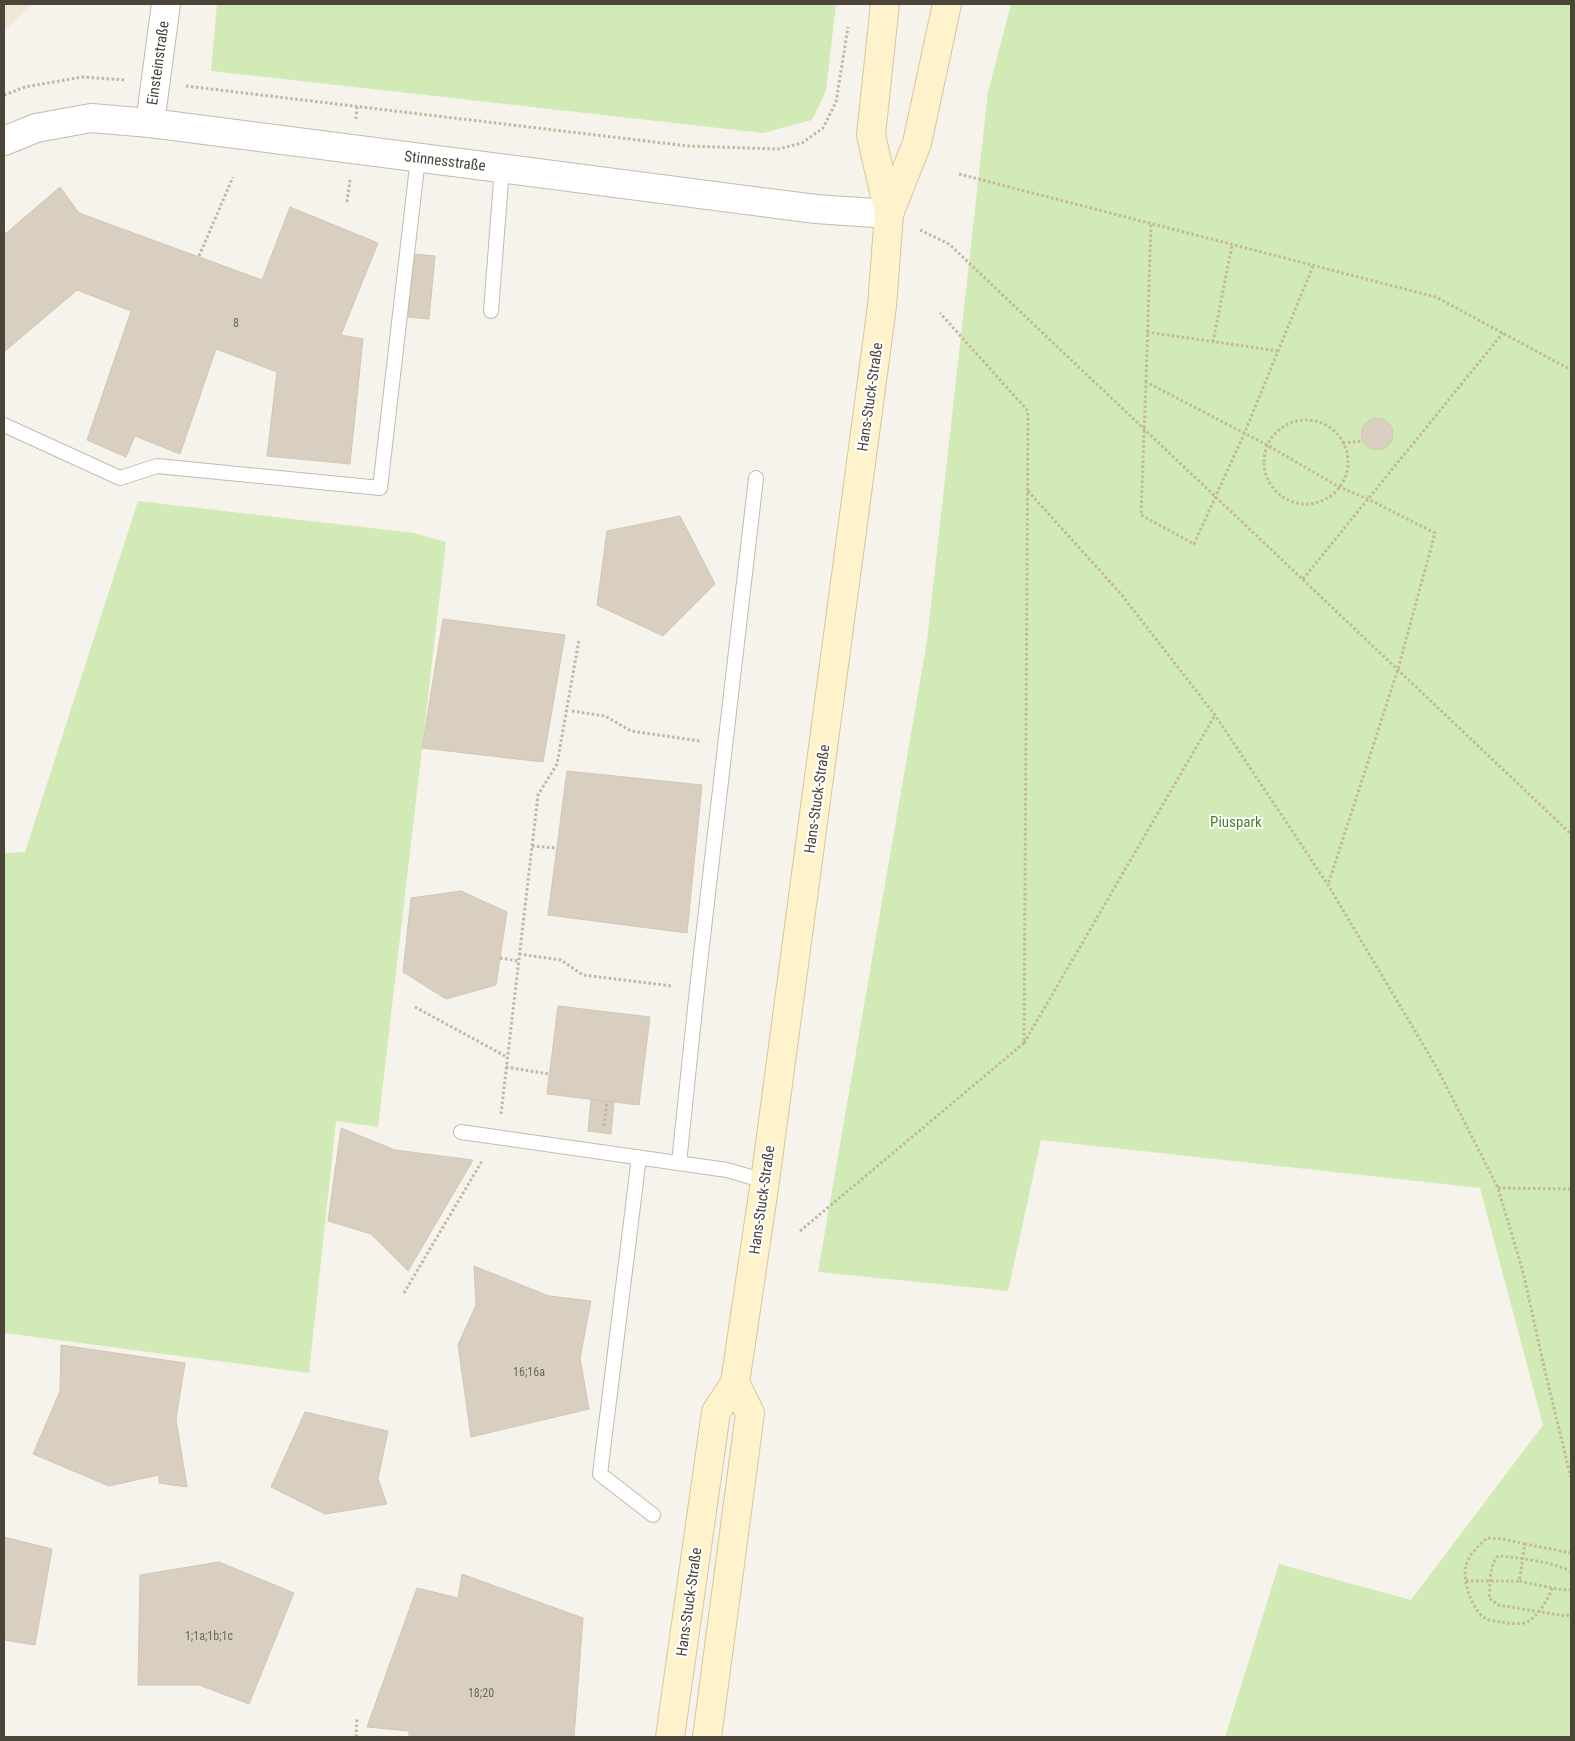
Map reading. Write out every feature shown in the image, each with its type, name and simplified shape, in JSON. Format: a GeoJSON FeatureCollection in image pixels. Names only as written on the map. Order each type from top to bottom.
{"type":"FeatureCollection","features":[{"type":"Feature","properties":{"kind":"main road","name":"Hans-Stuck-Straße"},"geometry":{"type":"LineString","coordinates":[[885,4],[872,135],[889,214]]}},
{"type":"Feature","properties":{"kind":"main road","name":"Hans-Stuck-Straße"},"geometry":{"type":"LineString","coordinates":[[670,1737],[716,1412],[735,1383],[765,1180],[882,306],[889,214],[916,143],[946,4]]}},
{"type":"Feature","properties":{"kind":"main road"},"geometry":{"type":"LineString","coordinates":[[707,1737],[750,1413],[735,1383]]}},
{"type":"Feature","properties":{"kind":"street","name":"Einsteinstraße"},"geometry":{"type":"LineString","coordinates":[[150,123],[166,4]]}},
{"type":"Feature","properties":{"kind":"street","name":"Stinnesstraße"},"geometry":{"type":"LineString","coordinates":[[4,141],[36,128],[91,118],[150,123],[816,209],[889,214]]}},
{"type":"Feature","properties":{"kind":"lane"},"geometry":{"type":"LineString","coordinates":[[4,424],[120,478],[157,466],[380,488],[418,158]]}},
{"type":"Feature","properties":{"kind":"lane"},"geometry":{"type":"LineString","coordinates":[[491,312],[502,168]]}},
{"type":"Feature","properties":{"kind":"lane"},"geometry":{"type":"LineString","coordinates":[[679,1163],[697,989],[756,478]]}},
{"type":"Feature","properties":{"kind":"lane"},"geometry":{"type":"LineString","coordinates":[[461,1132],[727,1170],[765,1180]]}},
{"type":"Feature","properties":{"kind":"lane"},"geometry":{"type":"LineString","coordinates":[[639,1157],[600,1474],[653,1515]]}},
{"type":"Feature","properties":{"kind":"path"},"geometry":{"type":"LineString","coordinates":[[4,95],[25,87],[82,76],[155,82],[688,146],[778,149],[802,143],[824,128],[836,102],[849,23]]}},
{"type":"Feature","properties":{"kind":"path"},"geometry":{"type":"LineString","coordinates":[[959,174],[1436,297],[1571,370]]}},
{"type":"Feature","properties":{"kind":"path"},"geometry":{"type":"LineString","coordinates":[[199,256],[233,177]]}},
{"type":"Feature","properties":{"kind":"path"},"geometry":{"type":"LineString","coordinates":[[1151,224],[1141,515],[1194,544],[1244,434],[1313,266]]}},
{"type":"Feature","properties":{"kind":"path"},"geometry":{"type":"LineString","coordinates":[[950,244],[1571,834]]}},
{"type":"Feature","properties":{"kind":"path"},"geometry":{"type":"LineString","coordinates":[[1213,342],[1232,245]]}},
{"type":"Feature","properties":{"kind":"path"},"geometry":{"type":"LineString","coordinates":[[940,313],[1028,410],[1024,1043]]}},
{"type":"Feature","properties":{"kind":"path"},"geometry":{"type":"LineString","coordinates":[[1147,332],[1278,351]]}},
{"type":"Feature","properties":{"kind":"path"},"geometry":{"type":"LineString","coordinates":[[1303,579],[1503,334]]}},
{"type":"Feature","properties":{"kind":"path"},"geometry":{"type":"LineString","coordinates":[[1146,382],[1267,445],[1340,487],[1435,533],[1398,669],[1328,886]]}},
{"type":"Feature","properties":{"kind":"path"},"geometry":{"type":"LineString","coordinates":[[1304,420],[1316,421],[1327,426],[1343,443],[1346,454],[1347,465],[1340,487],[1330,496],[1317,502],[1304,504],[1291,501],[1279,494],[1270,484],[1265,472],[1264,458],[1267,445],[1273,435],[1293,422],[1304,420]]}},
{"type":"Feature","properties":{"kind":"path"},"geometry":{"type":"LineString","coordinates":[[1343,443],[1363,441]]}},
{"type":"Feature","properties":{"kind":"path"},"geometry":{"type":"LineString","coordinates":[[1028,490],[1121,594],[1215,715],[1328,886],[1436,1068],[1498,1188],[1523,1272],[1571,1478]]}},
{"type":"Feature","properties":{"kind":"path"},"geometry":{"type":"LineString","coordinates":[[404,1293],[497,1137],[538,795],[557,764],[579,640]]}},
{"type":"Feature","properties":{"kind":"path"},"geometry":{"type":"LineString","coordinates":[[572,712],[606,716],[631,731],[725,745]]}},
{"type":"Feature","properties":{"kind":"path"},"geometry":{"type":"LineString","coordinates":[[800,1231],[1024,1043],[1215,715]]}},
{"type":"Feature","properties":{"kind":"path"},"geometry":{"type":"LineString","coordinates":[[532,846],[557,848]]}},
{"type":"Feature","properties":{"kind":"path"},"geometry":{"type":"LineString","coordinates":[[519,954],[561,960],[583,975],[697,989]]}},
{"type":"Feature","properties":{"kind":"path"},"geometry":{"type":"LineString","coordinates":[[500,958],[518,961]]}},
{"type":"Feature","properties":{"kind":"path"},"geometry":{"type":"LineString","coordinates":[[415,1007],[507,1057]]}},
{"type":"Feature","properties":{"kind":"path"},"geometry":{"type":"LineString","coordinates":[[506,1067],[550,1074]]}},
{"type":"Feature","properties":{"kind":"path"},"geometry":{"type":"LineString","coordinates":[[1498,1188],[1571,1189]]}},
{"type":"Feature","properties":{"kind":"path"},"geometry":{"type":"LineString","coordinates":[[1552,1588],[1549,1597],[1528,1621],[1504,1623],[1486,1619],[1475,1607],[1467,1586],[1466,1565],[1476,1548],[1487,1538],[1502,1539],[1571,1553]]}},
{"type":"Feature","properties":{"kind":"path"},"geometry":{"type":"LineString","coordinates":[[1519,1581],[1523,1567],[1521,1559],[1525,1544]]}},
{"type":"Feature","properties":{"kind":"path"},"geometry":{"type":"LineString","coordinates":[[1571,1572],[1545,1563],[1498,1556],[1493,1562],[1489,1598],[1498,1605],[1566,1616],[1571,1614]]}},
{"type":"Feature","properties":{"kind":"path"},"geometry":{"type":"LineString","coordinates":[[1466,1581],[1519,1581],[1571,1590]]}},
{"type":"Feature","properties":{"kind":"path"},"geometry":{"type":"LineString","coordinates":[[356,1737],[357,1719]]}},
{"type":"Feature","properties":{"kind":"shaded area"},"geometry":{"type":"Polygon","coordinates":[[[4,4],[33,4],[4,31],[4,4]]]}},
{"type":"Feature","properties":{"kind":"green space"},"geometry":{"type":"Polygon","coordinates":[[[217,4],[836,4],[826,91],[812,120],[763,133],[211,71],[217,4]]]}},
{"type":"Feature","properties":{"kind":"green space","name":"Piuspark"},"geometry":{"type":"Polygon","coordinates":[[[1011,4],[1571,4],[1571,1737],[1225,1737],[1279,1564],[1411,1600],[1543,1425],[1480,1188],[1041,1140],[1008,1291],[818,1272],[927,641],[988,92],[1011,4]]]}},
{"type":"Feature","properties":{"kind":"green space"},"geometry":{"type":"Polygon","coordinates":[[[138,501],[414,533],[446,542],[378,1127],[336,1121],[309,1373],[4,1333],[4,853],[25,852],[138,501]]]}},
{"type":"Feature","properties":{"kind":"building"},"geometry":{"type":"Polygon","coordinates":[[[60,187],[79,213],[262,280],[290,207],[378,243],[341,335],[363,339],[350,464],[267,456],[277,372],[216,349],[180,454],[135,436],[126,457],[87,440],[131,311],[77,290],[4,352],[4,235],[60,187]]]}},
{"type":"Feature","properties":{"kind":"building"},"geometry":{"type":"Polygon","coordinates":[[[414,254],[435,256],[429,319],[408,317],[414,254]]]}},
{"type":"Feature","properties":{"kind":"building"},"geometry":{"type":"Polygon","coordinates":[[[1377,418],[1383,419],[1388,423],[1392,428],[1392,440],[1388,445],[1383,449],[1377,450],[1371,449],[1366,445],[1362,440],[1361,434],[1362,428],[1366,423],[1371,419],[1377,418]]]}},
{"type":"Feature","properties":{"kind":"building"},"geometry":{"type":"Polygon","coordinates":[[[680,516],[715,584],[663,636],[597,605],[607,531],[680,516]]]}},
{"type":"Feature","properties":{"kind":"building"},"geometry":{"type":"Polygon","coordinates":[[[443,619],[565,635],[543,762],[422,748],[443,619]]]}},
{"type":"Feature","properties":{"kind":"building"},"geometry":{"type":"Polygon","coordinates":[[[567,771],[702,785],[687,933],[548,915],[567,771]]]}},
{"type":"Feature","properties":{"kind":"building"},"geometry":{"type":"Polygon","coordinates":[[[461,891],[507,912],[496,985],[446,999],[403,972],[411,898],[461,891]]]}},
{"type":"Feature","properties":{"kind":"building"},"geometry":{"type":"Polygon","coordinates":[[[558,1006],[650,1017],[639,1105],[547,1094],[558,1006]]]}},
{"type":"Feature","properties":{"kind":"building"},"geometry":{"type":"Polygon","coordinates":[[[591,1100],[614,1102],[611,1134],[588,1131],[591,1100]]]}},
{"type":"Feature","properties":{"kind":"building"},"geometry":{"type":"Polygon","coordinates":[[[341,1128],[395,1150],[473,1160],[408,1271],[371,1234],[328,1221],[341,1128]]]}},
{"type":"Feature","properties":{"kind":"building"},"geometry":{"type":"Polygon","coordinates":[[[474,1266],[549,1296],[591,1301],[580,1358],[589,1409],[471,1437],[458,1345],[476,1305],[474,1266]]]}},
{"type":"Feature","properties":{"kind":"building"},"geometry":{"type":"Polygon","coordinates":[[[61,1345],[185,1363],[176,1419],[187,1487],[159,1483],[159,1475],[109,1486],[33,1454],[60,1391],[61,1345]]]}},
{"type":"Feature","properties":{"kind":"building"},"geometry":{"type":"Polygon","coordinates":[[[305,1412],[388,1431],[378,1479],[387,1504],[325,1514],[271,1487],[305,1412]]]}},
{"type":"Feature","properties":{"kind":"building"},"geometry":{"type":"Polygon","coordinates":[[[4,1537],[52,1549],[35,1645],[4,1640],[4,1537]]]}},
{"type":"Feature","properties":{"kind":"building"},"geometry":{"type":"Polygon","coordinates":[[[219,1562],[294,1593],[249,1704],[199,1685],[138,1685],[140,1575],[219,1562]]]}},
{"type":"Feature","properties":{"kind":"building"},"geometry":{"type":"Polygon","coordinates":[[[462,1574],[583,1618],[574,1737],[409,1737],[409,1731],[367,1727],[417,1588],[458,1598],[462,1574]]]}}]}
